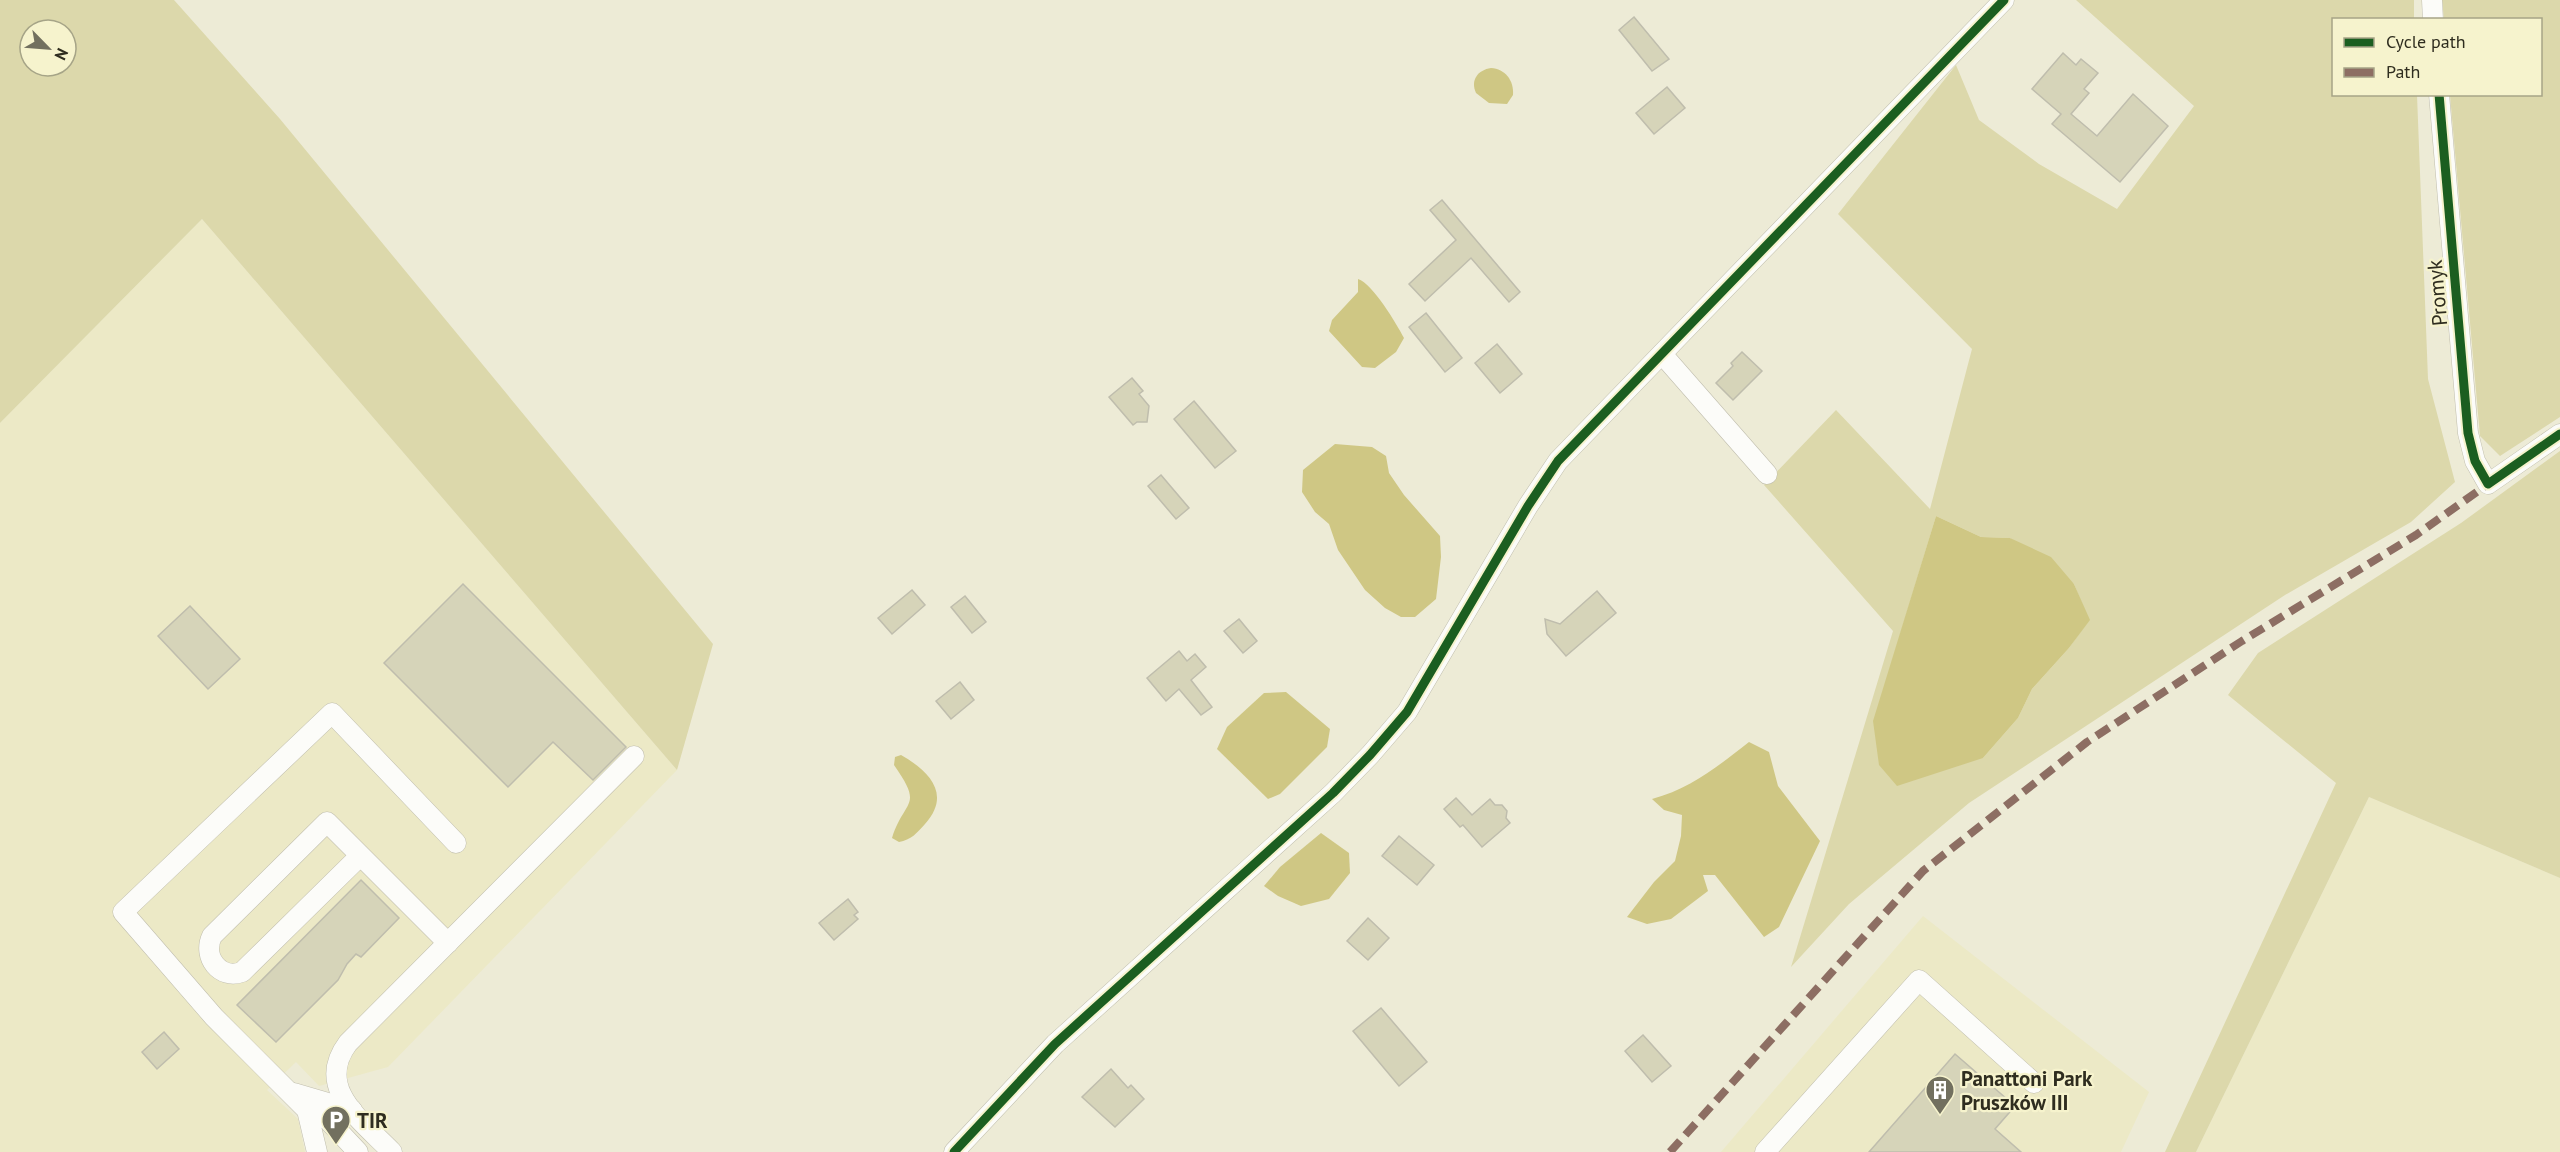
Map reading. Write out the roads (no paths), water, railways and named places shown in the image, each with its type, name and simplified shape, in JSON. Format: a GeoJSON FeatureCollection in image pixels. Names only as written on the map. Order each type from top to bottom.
{"type":"FeatureCollection","features":[{"type":"Feature","properties":{"kind":"street"},"geometry":{"type":"LineString","coordinates":[[954,1152],[1055,1044],[1371,755],[1407,712],[1527,506],[1558,461],[2004,0]]}},
{"type":"Feature","properties":{"kind":"street"},"geometry":{"type":"LineString","coordinates":[[2432,0],[2433,18]]}},
{"type":"Feature","properties":{"kind":"street","name":"Promyk"},"geometry":{"type":"LineString","coordinates":[[2439,96],[2468,433],[2475,461],[2488,484],[2560,434]]}},
{"type":"Feature","properties":{"kind":"street"},"geometry":{"type":"LineString","coordinates":[[1662,354],[1767,474]]}},
{"type":"Feature","properties":{"kind":"street"},"geometry":{"type":"LineString","coordinates":[[358,1152],[328,1120],[307,1110],[214,1017],[123,912],[332,713],[372,758],[456,843]]}},
{"type":"Feature","properties":{"kind":"street"},"geometry":{"type":"LineString","coordinates":[[392,1152],[352,1110],[342,1096],[336,1081],[335,1067],[339,1055],[348,1043],[634,756]]}},
{"type":"Feature","properties":{"kind":"street"},"geometry":{"type":"LineString","coordinates":[[360,856],[242,972],[234,975],[222,971],[210,958],[207,945],[212,936],[327,822],[448,943]]}},
{"type":"Feature","properties":{"kind":"street"},"geometry":{"type":"LineString","coordinates":[[1766,1152],[1918,980],[2034,1083]]}},
{"type":"Feature","properties":{"kind":"street"},"geometry":{"type":"LineString","coordinates":[[290,1092],[352,1110]]}},
{"type":"Feature","properties":{"kind":"street"},"geometry":{"type":"LineString","coordinates":[[307,1110],[318,1152]]}},
{"type":"Feature","properties":{"kind":"place","name":"Panattoni Park Pruszków III"},"geometry":{"type":"Point","coordinates":[1940,1116]}},
{"type":"Feature","properties":{"kind":"place","name":"TIR"},"geometry":{"type":"Point","coordinates":[336,1146]}}]}
